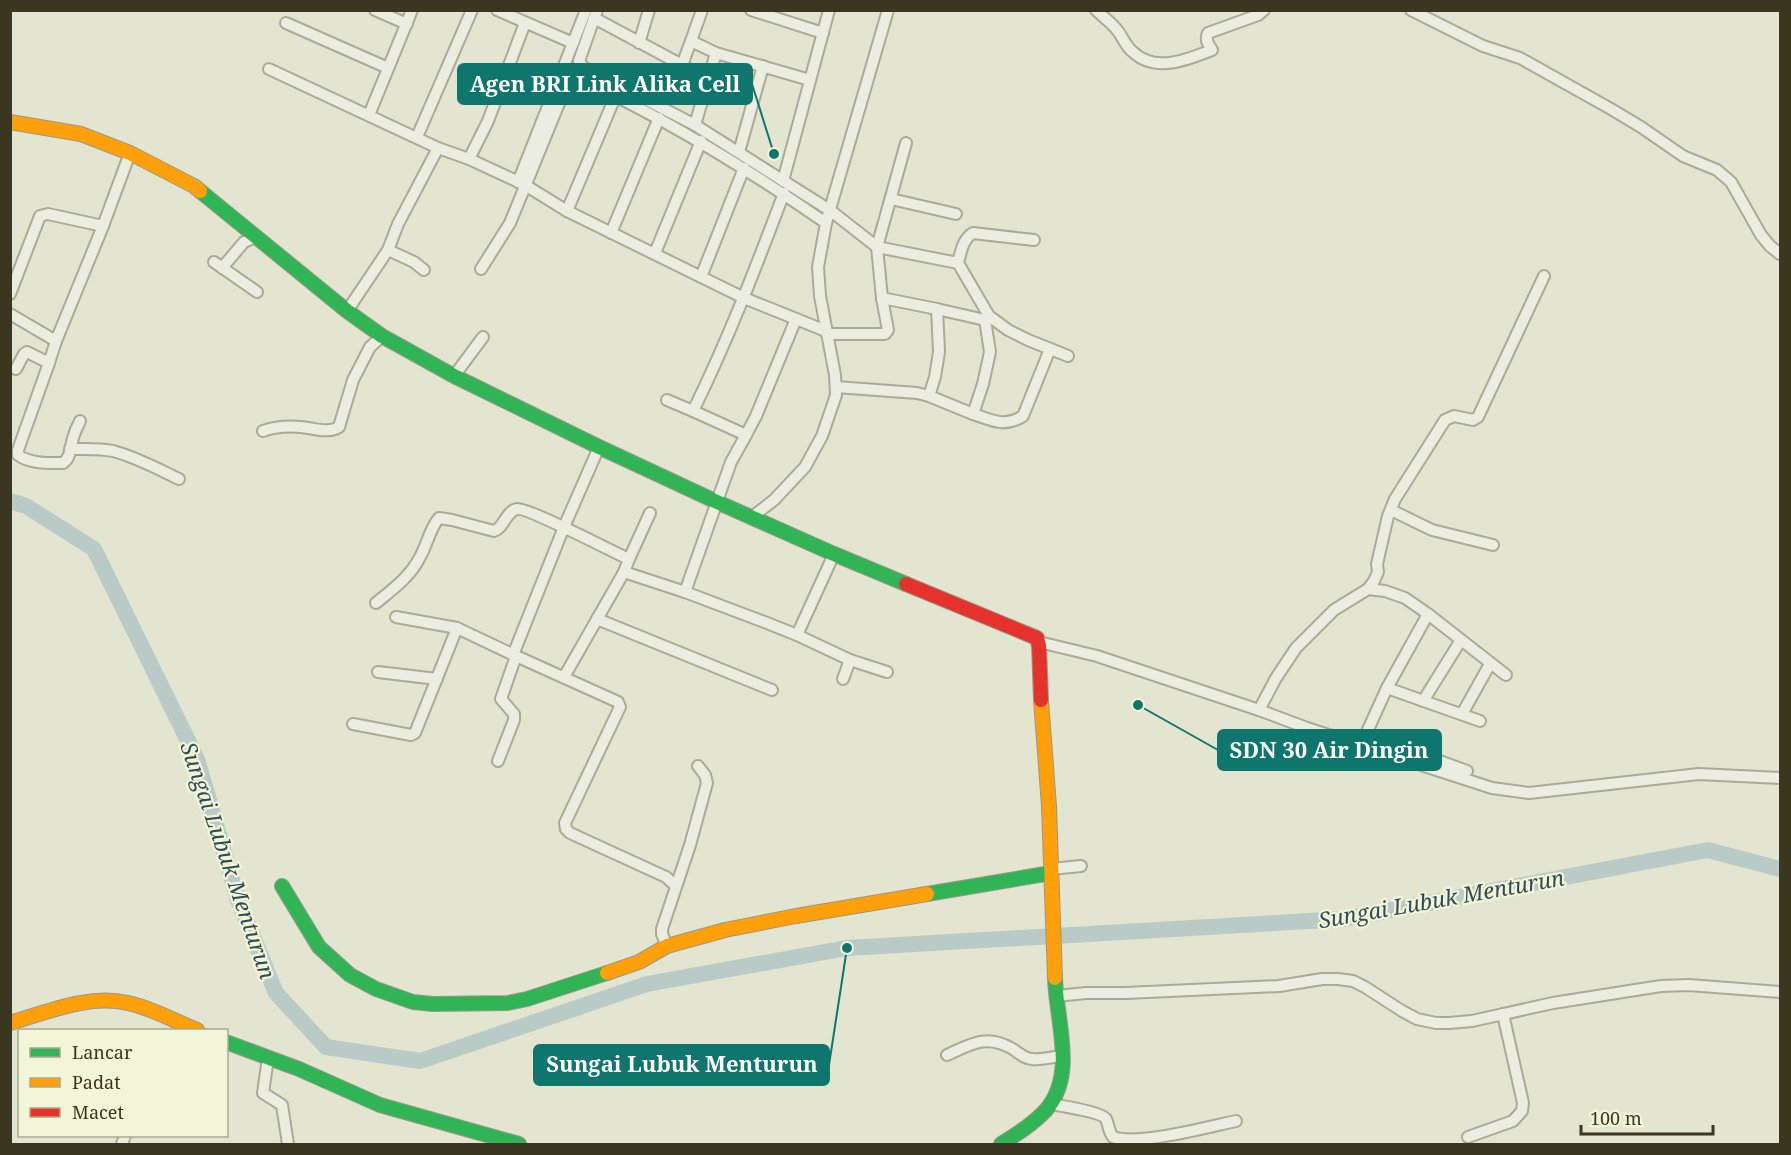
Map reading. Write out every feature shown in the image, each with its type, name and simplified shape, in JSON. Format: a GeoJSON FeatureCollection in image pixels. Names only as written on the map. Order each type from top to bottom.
{"type":"FeatureCollection","features":[{"type":"Feature","properties":{"kind":"street"},"geometry":{"type":"LineString","coordinates":[[375,10],[407,24]]}},
{"type":"Feature","properties":{"kind":"street"},"geometry":{"type":"LineString","coordinates":[[369,115],[412,10]]}},
{"type":"Feature","properties":{"kind":"street"},"geometry":{"type":"LineString","coordinates":[[417,137],[472,10]]}},
{"type":"Feature","properties":{"kind":"street"},"geometry":{"type":"LineString","coordinates":[[497,10],[573,43]]}},
{"type":"Feature","properties":{"kind":"street"},"geometry":{"type":"LineString","coordinates":[[639,43],[649,10]]}},
{"type":"Feature","properties":{"kind":"street"},"geometry":{"type":"LineString","coordinates":[[682,64],[702,10]]}},
{"type":"Feature","properties":{"kind":"street"},"geometry":{"type":"LineString","coordinates":[[751,10],[823,33]]}},
{"type":"Feature","properties":{"kind":"street"},"geometry":{"type":"LineString","coordinates":[[783,181],[829,10]]}},
{"type":"Feature","properties":{"kind":"street"},"geometry":{"type":"LineString","coordinates":[[752,517],[774,500],[805,467],[822,436],[837,387],[820,296],[818,267],[826,223],[888,10]]}},
{"type":"Feature","properties":{"kind":"street"},"geometry":{"type":"LineString","coordinates":[[1096,10],[1116,29],[1132,52],[1141,58],[1161,64],[1212,50],[1206,37],[1208,33],[1258,15],[1264,10]]}},
{"type":"Feature","properties":{"kind":"street"},"geometry":{"type":"LineString","coordinates":[[1411,10],[1483,46],[1520,58],[1621,115],[1683,156],[1717,170],[1731,182],[1761,236],[1780,254]]}},
{"type":"Feature","properties":{"kind":"street"},"geometry":{"type":"LineString","coordinates":[[592,13],[639,43],[682,64],[708,80]]}},
{"type":"Feature","properties":{"kind":"street"},"geometry":{"type":"LineString","coordinates":[[481,269],[510,223],[522,184],[566,72],[573,43],[592,13]]}},
{"type":"Feature","properties":{"kind":"street"},"geometry":{"type":"LineString","coordinates":[[592,13],[580,64],[695,125],[740,152],[831,211],[877,247],[958,263]]}},
{"type":"Feature","properties":{"kind":"street"},"geometry":{"type":"LineString","coordinates":[[286,23],[388,68]]}},
{"type":"Feature","properties":{"kind":"street"},"geometry":{"type":"LineString","coordinates":[[469,159],[488,121],[525,23]]}},
{"type":"Feature","properties":{"kind":"street"},"geometry":{"type":"LineString","coordinates":[[691,41],[716,53],[810,80]]}},
{"type":"Feature","properties":{"kind":"street"},"geometry":{"type":"LineString","coordinates":[[695,125],[716,53]]}},
{"type":"Feature","properties":{"kind":"street"},"geometry":{"type":"LineString","coordinates":[[740,152],[764,66]]}},
{"type":"Feature","properties":{"kind":"street"},"geometry":{"type":"LineString","coordinates":[[269,69],[438,148],[469,159],[522,184],[567,211],[611,233],[744,298],[826,333],[885,334],[888,330],[877,247],[906,144]]}},
{"type":"Feature","properties":{"kind":"street"},"geometry":{"type":"LineString","coordinates":[[566,72],[616,95],[701,141],[784,193],[826,223]]}},
{"type":"Feature","properties":{"kind":"street"},"geometry":{"type":"LineString","coordinates":[[567,211],[616,95]]}},
{"type":"Feature","properties":{"kind":"street"},"geometry":{"type":"LineString","coordinates":[[611,233],[659,118]]}},
{"type":"Feature","properties":{"kind":"street"},"geometry":{"type":"LineString","coordinates":[[10,122],[81,134],[130,153],[194,186],[347,311],[382,336],[454,376],[599,447],[834,554],[1037,638],[1044,730],[1055,991],[1062,1074],[1051,1104],[1031,1125],[1001,1144]]}},
{"type":"Feature","properties":{"kind":"street"},"geometry":{"type":"LineString","coordinates":[[655,253],[701,141]]}},
{"type":"Feature","properties":{"kind":"street"},"geometry":{"type":"LineString","coordinates":[[347,311],[388,250],[398,224],[438,148]]}},
{"type":"Feature","properties":{"kind":"street"},"geometry":{"type":"LineString","coordinates":[[80,421],[68,458],[63,463],[39,462],[21,458],[18,455],[56,341],[130,153]]}},
{"type":"Feature","properties":{"kind":"street"},"geometry":{"type":"LineString","coordinates":[[701,277],[744,168]]}},
{"type":"Feature","properties":{"kind":"street"},"geometry":{"type":"LineString","coordinates":[[693,411],[744,298],[784,193]]}},
{"type":"Feature","properties":{"kind":"street"},"geometry":{"type":"LineString","coordinates":[[891,199],[956,214]]}},
{"type":"Feature","properties":{"kind":"street"},"geometry":{"type":"LineString","coordinates":[[10,294],[40,216],[48,214],[103,226]]}},
{"type":"Feature","properties":{"kind":"street"},"geometry":{"type":"LineString","coordinates":[[973,414],[990,352],[987,318],[958,263],[964,242],[973,233],[1034,240]]}},
{"type":"Feature","properties":{"kind":"street"},"geometry":{"type":"LineString","coordinates":[[256,237],[244,242],[218,265],[257,292]]}},
{"type":"Feature","properties":{"kind":"street"},"geometry":{"type":"LineString","coordinates":[[388,250],[414,262],[424,270]]}},
{"type":"Feature","properties":{"kind":"street"},"geometry":{"type":"LineString","coordinates":[[1259,710],[1276,678],[1296,648],[1334,610],[1368,590],[1374,581],[1391,510],[1405,481],[1445,420],[1454,416],[1473,420],[1478,417],[1544,276]]}},
{"type":"Feature","properties":{"kind":"street"},"geometry":{"type":"LineString","coordinates":[[882,298],[987,318],[1028,340],[1068,356]]}},
{"type":"Feature","properties":{"kind":"street"},"geometry":{"type":"LineString","coordinates":[[929,396],[939,352],[937,309]]}},
{"type":"Feature","properties":{"kind":"street"},"geometry":{"type":"LineString","coordinates":[[10,314],[56,341]]}},
{"type":"Feature","properties":{"kind":"street"},"geometry":{"type":"LineString","coordinates":[[685,592],[731,462],[756,416],[796,319]]}},
{"type":"Feature","properties":{"kind":"street"},"geometry":{"type":"LineString","coordinates":[[263,431],[271,428],[298,427],[331,430],[339,427],[353,380],[370,347],[382,336]]}},
{"type":"Feature","properties":{"kind":"street"},"geometry":{"type":"LineString","coordinates":[[454,376],[483,337]]}},
{"type":"Feature","properties":{"kind":"street"},"geometry":{"type":"LineString","coordinates":[[837,387],[917,393],[1002,423],[1014,422],[1023,416],[1050,349]]}},
{"type":"Feature","properties":{"kind":"street"},"geometry":{"type":"LineString","coordinates":[[16,369],[27,352],[50,363]]}},
{"type":"Feature","properties":{"kind":"street"},"geometry":{"type":"LineString","coordinates":[[667,400],[746,435]]}},
{"type":"Feature","properties":{"kind":"street"},"geometry":{"type":"LineString","coordinates":[[498,761],[514,720],[514,714],[501,696],[564,527],[599,447]]}},
{"type":"Feature","properties":{"kind":"street"},"geometry":{"type":"LineString","coordinates":[[70,450],[111,451],[179,478]]}},
{"type":"Feature","properties":{"kind":"street"},"geometry":{"type":"LineString","coordinates":[[376,603],[413,570],[439,518],[452,519],[494,531],[499,529],[513,510],[522,509],[564,527],[628,560]]}},
{"type":"Feature","properties":{"kind":"street"},"geometry":{"type":"LineString","coordinates":[[1391,510],[1432,530],[1493,545]]}},
{"type":"Feature","properties":{"kind":"street"},"geometry":{"type":"LineString","coordinates":[[564,677],[624,572],[650,513]]}},
{"type":"Feature","properties":{"kind":"street"},"geometry":{"type":"LineString","coordinates":[[797,635],[834,554]]}},
{"type":"Feature","properties":{"kind":"street"},"geometry":{"type":"LineString","coordinates":[[624,572],[685,592],[797,635],[850,660],[887,672]]}},
{"type":"Feature","properties":{"kind":"street"},"geometry":{"type":"LineString","coordinates":[[1368,590],[1384,591],[1405,598],[1506,675]]}},
{"type":"Feature","properties":{"kind":"street"},"geometry":{"type":"LineString","coordinates":[[1359,745],[1428,614]]}},
{"type":"Feature","properties":{"kind":"street"},"geometry":{"type":"LineString","coordinates":[[396,617],[457,628],[514,656],[616,700],[620,706],[565,824],[566,829],[570,833],[647,867],[666,877],[676,886]]}},
{"type":"Feature","properties":{"kind":"street"},"geometry":{"type":"LineString","coordinates":[[597,619],[772,690]]}},
{"type":"Feature","properties":{"kind":"street"},"geometry":{"type":"LineString","coordinates":[[352,724],[412,735],[415,733],[457,628]]}},
{"type":"Feature","properties":{"kind":"street"},"geometry":{"type":"LineString","coordinates":[[1423,701],[1461,640]]}},
{"type":"Feature","properties":{"kind":"street"},"geometry":{"type":"LineString","coordinates":[[1039,642],[1097,656],[1492,788],[1529,793],[1699,774],[1780,778]]}},
{"type":"Feature","properties":{"kind":"street"},"geometry":{"type":"LineString","coordinates":[[843,679],[850,660]]}},
{"type":"Feature","properties":{"kind":"street"},"geometry":{"type":"LineString","coordinates":[[1462,714],[1490,664]]}},
{"type":"Feature","properties":{"kind":"street"},"geometry":{"type":"LineString","coordinates":[[378,672],[437,679]]}},
{"type":"Feature","properties":{"kind":"street"},"geometry":{"type":"LineString","coordinates":[[1387,688],[1480,721]]}},
{"type":"Feature","properties":{"kind":"street"},"geometry":{"type":"LineString","coordinates":[[1366,734],[1467,771]]}},
{"type":"Feature","properties":{"kind":"street"},"geometry":{"type":"LineString","coordinates":[[667,946],[662,929],[690,845],[707,783],[705,775],[698,766]]}},
{"type":"Feature","properties":{"kind":"street"},"geometry":{"type":"LineString","coordinates":[[282,886],[319,947],[350,975],[376,989],[413,1002],[481,1004],[508,1003],[527,999],[639,962],[667,946],[725,930],[1081,866]]}},
{"type":"Feature","properties":{"kind":"street"},"geometry":{"type":"LineString","coordinates":[[1055,991],[1126,993],[1280,986],[1322,979],[1338,979],[1353,981],[1417,1019],[1436,1023],[1472,1021],[1553,1004],[1661,986],[1689,985],[1780,992]]}},
{"type":"Feature","properties":{"kind":"street"},"geometry":{"type":"LineString","coordinates":[[10,1023],[93,1000],[111,1000],[130,1004],[175,1027]]}},
{"type":"Feature","properties":{"kind":"street"},"geometry":{"type":"LineString","coordinates":[[1468,1137],[1513,1121],[1522,1112],[1503,1014]]}},
{"type":"Feature","properties":{"kind":"street"},"geometry":{"type":"LineString","coordinates":[[947,1055],[976,1042],[987,1040],[1010,1047],[1031,1059],[1061,1056]]}},
{"type":"Feature","properties":{"kind":"street"},"geometry":{"type":"LineString","coordinates":[[228,1043],[380,1105],[519,1144]]}},
{"type":"Feature","properties":{"kind":"street"},"geometry":{"type":"LineString","coordinates":[[268,1058],[263,1093],[282,1105],[288,1144]]}},
{"type":"Feature","properties":{"kind":"street"},"geometry":{"type":"LineString","coordinates":[[1051,1104],[1100,1114],[1107,1121],[1108,1129],[1113,1137],[1121,1140],[1138,1140],[1236,1121]]}},
{"type":"Feature","properties":{"kind":"waterway","name":"Sungai Lubuk Menturun"},"geometry":{"type":"LineString","coordinates":[[10,501],[26,506],[94,549],[197,759],[238,900],[276,993],[326,1047],[420,1061],[647,984],[847,948],[1344,919],[1708,850],[1780,869]]}},
{"type":"Feature","properties":{"kind":"traffic: fast"},"geometry":{"type":"LineString","coordinates":[[200,191],[347,311],[382,336],[454,376],[599,447],[717,502],[906,584]]}},
{"type":"Feature","properties":{"kind":"traffic: fast"},"geometry":{"type":"LineString","coordinates":[[927,894],[1051,873]]}},
{"type":"Feature","properties":{"kind":"traffic: fast"},"geometry":{"type":"LineString","coordinates":[[282,886],[319,947],[350,975],[376,989],[413,1002],[508,1003],[607,973]]}},
{"type":"Feature","properties":{"kind":"traffic: fast"},"geometry":{"type":"LineString","coordinates":[[1001,1144],[1019,1133],[1046,1110],[1061,1080],[1063,1064],[1055,978]]}},
{"type":"Feature","properties":{"kind":"traffic: fast"},"geometry":{"type":"LineString","coordinates":[[228,1043],[299,1069],[380,1105],[519,1144]]}},
{"type":"Feature","properties":{"kind":"traffic: slow"},"geometry":{"type":"LineString","coordinates":[[10,122],[81,134],[130,153],[200,191]]}},
{"type":"Feature","properties":{"kind":"traffic: slow"},"geometry":{"type":"LineString","coordinates":[[1041,700],[1049,806],[1055,978]]}},
{"type":"Feature","properties":{"kind":"traffic: slow"},"geometry":{"type":"LineString","coordinates":[[607,973],[639,962],[667,946],[725,930],[927,894]]}},
{"type":"Feature","properties":{"kind":"traffic: slow"},"geometry":{"type":"LineString","coordinates":[[10,1023],[83,1002],[113,1001],[146,1008],[195,1029]]}},
{"type":"Feature","properties":{"kind":"traffic: jam"},"geometry":{"type":"LineString","coordinates":[[906,584],[1037,638],[1041,700]]}},
{"type":"Feature","properties":{"kind":"place","name":"Agen BRI Link Alika Cell"},"geometry":{"type":"Point","coordinates":[774,154]}},
{"type":"Feature","properties":{"kind":"place","name":"SDN 30 Air Dingin"},"geometry":{"type":"Point","coordinates":[1138,705]}},
{"type":"Feature","properties":{"kind":"place","name":"Sungai Lubuk Menturun"},"geometry":{"type":"Point","coordinates":[847,948]}}]}
